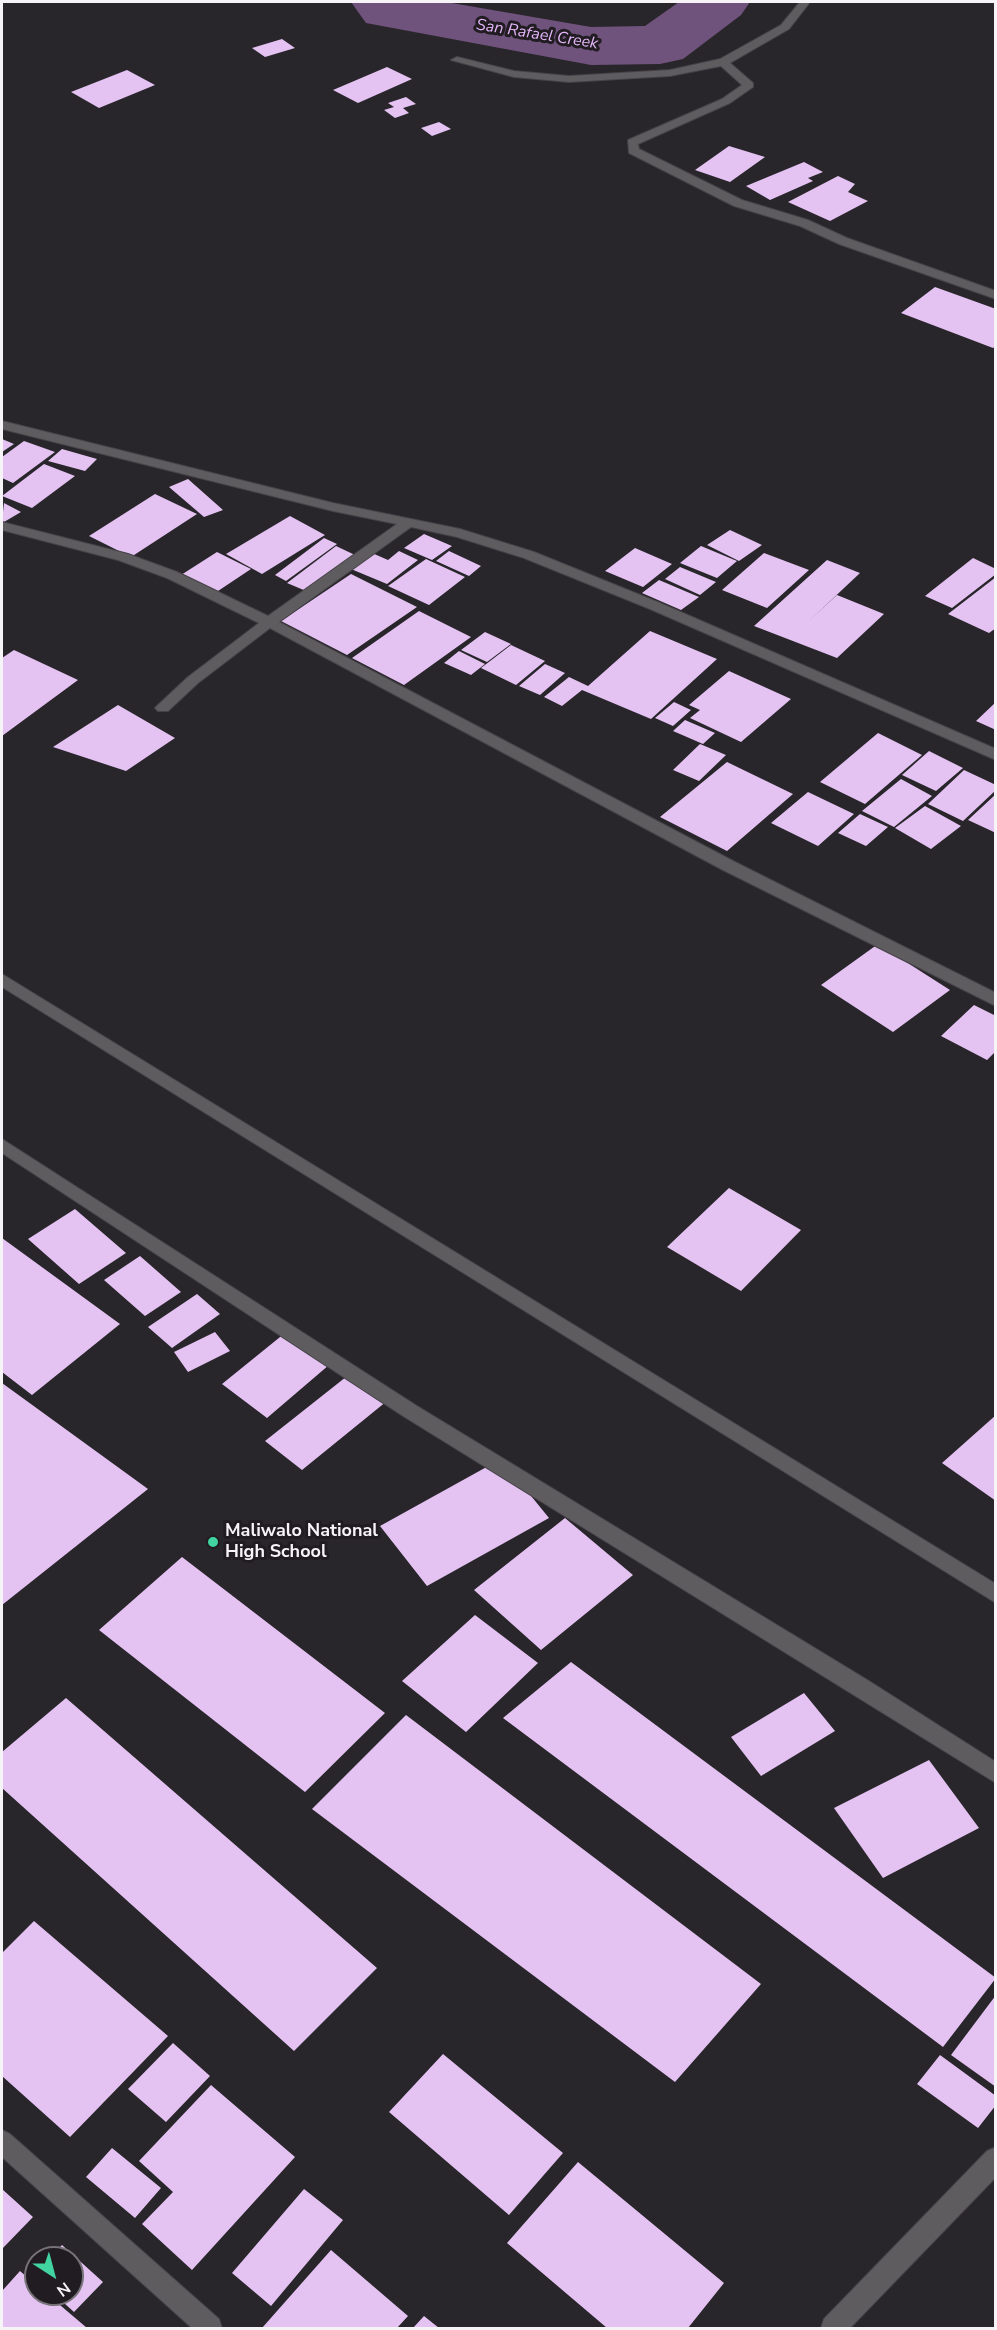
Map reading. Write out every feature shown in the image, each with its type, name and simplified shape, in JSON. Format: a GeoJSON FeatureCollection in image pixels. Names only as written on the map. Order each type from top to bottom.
{"type":"FeatureCollection","features":[{"type":"Feature","properties":{"kind":"street"},"geometry":{"type":"LineString","coordinates":[[457,60],[514,74],[569,79],[670,73],[723,62],[785,27],[805,2]]}},
{"type":"Feature","properties":{"kind":"street"},"geometry":{"type":"LineString","coordinates":[[723,62],[749,85],[726,101],[632,142],[633,151],[738,203],[804,223],[843,241],[996,295]]}},
{"type":"Feature","properties":{"kind":"street"},"geometry":{"type":"LineString","coordinates":[[2,425],[333,507],[460,533],[529,555],[655,606],[996,755]]}},
{"type":"Feature","properties":{"kind":"street"},"geometry":{"type":"LineString","coordinates":[[163,708],[194,680],[269,622],[409,522]]}},
{"type":"Feature","properties":{"kind":"street"},"geometry":{"type":"LineString","coordinates":[[2,526],[123,557],[172,575],[269,622],[729,866],[996,1000]]}},
{"type":"Feature","properties":{"kind":"street"},"geometry":{"type":"LineString","coordinates":[[2,980],[996,1595]]}},
{"type":"Feature","properties":{"kind":"street"},"geometry":{"type":"LineString","coordinates":[[2,1145],[410,1411],[851,1681],[996,1774]]}},
{"type":"Feature","properties":{"kind":"street"},"geometry":{"type":"LineString","coordinates":[[2,2142],[210,2328]]}},
{"type":"Feature","properties":{"kind":"street"},"geometry":{"type":"LineString","coordinates":[[833,2328],[996,2159]]}},
{"type":"Feature","properties":{"kind":"building"},"geometry":{"type":"Polygon","coordinates":[[[282,39],[295,48],[265,57],[252,48],[282,39]]]}},
{"type":"Feature","properties":{"kind":"building"},"geometry":{"type":"Polygon","coordinates":[[[387,67],[412,79],[358,103],[333,90],[387,67]]]}},
{"type":"Feature","properties":{"kind":"building"},"geometry":{"type":"Polygon","coordinates":[[[127,70],[155,85],[99,108],[71,92],[127,70]]]}},
{"type":"Feature","properties":{"kind":"building"},"geometry":{"type":"Polygon","coordinates":[[[406,97],[416,104],[403,108],[409,113],[395,118],[384,110],[394,107],[388,103],[406,97]]]}},
{"type":"Feature","properties":{"kind":"building"},"geometry":{"type":"Polygon","coordinates":[[[439,122],[451,129],[432,136],[421,128],[439,122]]]}},
{"type":"Feature","properties":{"kind":"building"},"geometry":{"type":"Polygon","coordinates":[[[729,146],[765,157],[730,182],[695,170],[729,146]]]}},
{"type":"Feature","properties":{"kind":"building"},"geometry":{"type":"Polygon","coordinates":[[[804,162],[823,172],[808,178],[813,181],[770,200],[746,186],[804,162]]]}},
{"type":"Feature","properties":{"kind":"building"},"geometry":{"type":"Polygon","coordinates":[[[838,176],[855,184],[848,192],[868,201],[830,221],[788,202],[838,176]]]}},
{"type":"Feature","properties":{"kind":"building"},"geometry":{"type":"Polygon","coordinates":[[[935,287],[996,309],[996,346],[993,348],[901,313],[935,287]]]}},
{"type":"Feature","properties":{"kind":"building"},"geometry":{"type":"Polygon","coordinates":[[[2,439],[14,444],[2,452],[2,439]]]}},
{"type":"Feature","properties":{"kind":"building"},"geometry":{"type":"Polygon","coordinates":[[[24,441],[55,452],[13,483],[2,478],[2,457],[24,441]]]}},
{"type":"Feature","properties":{"kind":"building"},"geometry":{"type":"Polygon","coordinates":[[[62,449],[97,459],[85,471],[48,461],[62,449]]]}},
{"type":"Feature","properties":{"kind":"building"},"geometry":{"type":"Polygon","coordinates":[[[44,464],[75,476],[32,508],[2,496],[44,464]]]}},
{"type":"Feature","properties":{"kind":"building"},"geometry":{"type":"Polygon","coordinates":[[[188,479],[223,510],[204,517],[169,487],[188,479]]]}},
{"type":"Feature","properties":{"kind":"building"},"geometry":{"type":"Polygon","coordinates":[[[155,494],[197,514],[131,557],[89,536],[155,494]]]}},
{"type":"Feature","properties":{"kind":"building"},"geometry":{"type":"Polygon","coordinates":[[[4,503],[21,512],[2,521],[4,503]]]}},
{"type":"Feature","properties":{"kind":"building"},"geometry":{"type":"Polygon","coordinates":[[[290,516],[325,535],[262,574],[226,554],[290,516]]]}},
{"type":"Feature","properties":{"kind":"building"},"geometry":{"type":"Polygon","coordinates":[[[730,530],[762,545],[739,561],[707,545],[730,530]]]}},
{"type":"Feature","properties":{"kind":"building"},"geometry":{"type":"Polygon","coordinates":[[[424,534],[452,546],[432,560],[404,548],[424,534]]]}},
{"type":"Feature","properties":{"kind":"building"},"geometry":{"type":"Polygon","coordinates":[[[324,538],[337,544],[286,581],[275,575],[324,538]]]}},
{"type":"Feature","properties":{"kind":"building"},"geometry":{"type":"Polygon","coordinates":[[[336,546],[355,555],[306,591],[287,583],[336,546]]]}},
{"type":"Feature","properties":{"kind":"building"},"geometry":{"type":"Polygon","coordinates":[[[701,546],[737,561],[717,578],[680,563],[701,546]]]}},
{"type":"Feature","properties":{"kind":"building"},"geometry":{"type":"Polygon","coordinates":[[[635,548],[672,564],[643,587],[605,571],[635,548]]]}},
{"type":"Feature","properties":{"kind":"building"},"geometry":{"type":"Polygon","coordinates":[[[399,551],[418,560],[387,584],[351,569],[372,553],[388,560],[399,551]]]}},
{"type":"Feature","properties":{"kind":"building"},"geometry":{"type":"Polygon","coordinates":[[[449,551],[481,566],[469,576],[436,561],[449,551]]]}},
{"type":"Feature","properties":{"kind":"building"},"geometry":{"type":"Polygon","coordinates":[[[217,552],[251,569],[215,593],[181,575],[217,552]]]}},
{"type":"Feature","properties":{"kind":"building"},"geometry":{"type":"Polygon","coordinates":[[[764,553],[809,570],[767,608],[722,590],[764,553]]]}},
{"type":"Feature","properties":{"kind":"building"},"geometry":{"type":"Polygon","coordinates":[[[973,558],[996,569],[996,574],[952,608],[925,596],[973,558]]]}},
{"type":"Feature","properties":{"kind":"building"},"geometry":{"type":"Polygon","coordinates":[[[426,559],[465,577],[429,605],[388,586],[426,559]]]}},
{"type":"Feature","properties":{"kind":"building"},"geometry":{"type":"Polygon","coordinates":[[[827,560],[860,573],[809,621],[837,595],[884,614],[837,658],[754,626],[827,560]]]}},
{"type":"Feature","properties":{"kind":"building"},"geometry":{"type":"Polygon","coordinates":[[[680,567],[716,582],[700,595],[665,579],[680,567]]]}},
{"type":"Feature","properties":{"kind":"building"},"geometry":{"type":"Polygon","coordinates":[[[351,574],[417,607],[347,655],[281,621],[351,574]]]}},
{"type":"Feature","properties":{"kind":"building"},"geometry":{"type":"Polygon","coordinates":[[[996,577],[996,628],[989,633],[948,614],[996,577]]]}},
{"type":"Feature","properties":{"kind":"building"},"geometry":{"type":"Polygon","coordinates":[[[659,580],[699,597],[681,610],[642,593],[659,580]]]}},
{"type":"Feature","properties":{"kind":"building"},"geometry":{"type":"Polygon","coordinates":[[[419,611],[471,637],[404,685],[352,658],[419,611]]]}},
{"type":"Feature","properties":{"kind":"building"},"geometry":{"type":"Polygon","coordinates":[[[650,631],[717,659],[651,719],[582,690],[562,706],[544,697],[569,677],[588,686],[650,631]]]}},
{"type":"Feature","properties":{"kind":"building"},"geometry":{"type":"Polygon","coordinates":[[[485,632],[511,644],[487,662],[461,650],[485,632]]]}},
{"type":"Feature","properties":{"kind":"building"},"geometry":{"type":"Polygon","coordinates":[[[511,645],[545,661],[516,685],[481,668],[511,645]]]}},
{"type":"Feature","properties":{"kind":"building"},"geometry":{"type":"Polygon","coordinates":[[[14,650],[78,680],[2,736],[2,658],[14,650]]]}},
{"type":"Feature","properties":{"kind":"building"},"geometry":{"type":"Polygon","coordinates":[[[459,651],[485,664],[471,675],[444,663],[459,651]]]}},
{"type":"Feature","properties":{"kind":"building"},"geometry":{"type":"Polygon","coordinates":[[[545,664],[565,673],[540,695],[519,686],[545,664]]]}},
{"type":"Feature","properties":{"kind":"building"},"geometry":{"type":"Polygon","coordinates":[[[729,671],[791,699],[741,742],[690,718],[700,710],[689,705],[729,671]]]}},
{"type":"Feature","properties":{"kind":"building"},"geometry":{"type":"Polygon","coordinates":[[[674,702],[691,710],[673,726],[655,718],[674,702]]]}},
{"type":"Feature","properties":{"kind":"building"},"geometry":{"type":"Polygon","coordinates":[[[996,702],[996,730],[976,721],[996,702]]]}},
{"type":"Feature","properties":{"kind":"building"},"geometry":{"type":"Polygon","coordinates":[[[118,705],[175,738],[126,771],[53,747],[118,705]]]}},
{"type":"Feature","properties":{"kind":"building"},"geometry":{"type":"Polygon","coordinates":[[[685,720],[715,733],[703,744],[673,731],[685,720]]]}},
{"type":"Feature","properties":{"kind":"building"},"geometry":{"type":"Polygon","coordinates":[[[878,733],[922,755],[865,804],[820,782],[878,733]]]}},
{"type":"Feature","properties":{"kind":"building"},"geometry":{"type":"Polygon","coordinates":[[[700,744],[726,755],[699,781],[673,770],[700,744]]]}},
{"type":"Feature","properties":{"kind":"building"},"geometry":{"type":"Polygon","coordinates":[[[929,751],[963,768],[936,791],[902,775],[929,751]]]}},
{"type":"Feature","properties":{"kind":"building"},"geometry":{"type":"Polygon","coordinates":[[[727,762],[793,794],[727,851],[660,817],[727,762]]]}},
{"type":"Feature","properties":{"kind":"building"},"geometry":{"type":"Polygon","coordinates":[[[964,770],[996,785],[996,790],[963,821],[928,804],[964,770]]]}},
{"type":"Feature","properties":{"kind":"building"},"geometry":{"type":"Polygon","coordinates":[[[901,779],[932,796],[894,827],[862,811],[901,779]]]}},
{"type":"Feature","properties":{"kind":"building"},"geometry":{"type":"Polygon","coordinates":[[[808,792],[854,814],[818,846],[771,823],[808,792]]]}},
{"type":"Feature","properties":{"kind":"building"},"geometry":{"type":"Polygon","coordinates":[[[996,794],[996,833],[968,820],[996,794]]]}},
{"type":"Feature","properties":{"kind":"building"},"geometry":{"type":"Polygon","coordinates":[[[925,806],[961,826],[931,849],[895,828],[925,806]]]}},
{"type":"Feature","properties":{"kind":"building"},"geometry":{"type":"Polygon","coordinates":[[[860,814],[888,827],[866,846],[838,833],[860,814]]]}},
{"type":"Feature","properties":{"kind":"building"},"geometry":{"type":"Polygon","coordinates":[[[878,944],[950,990],[893,1032],[821,985],[878,944]]]}},
{"type":"Feature","properties":{"kind":"building"},"geometry":{"type":"Polygon","coordinates":[[[974,1005],[996,1016],[996,1051],[987,1060],[941,1036],[974,1005]]]}},
{"type":"Feature","properties":{"kind":"building"},"geometry":{"type":"Polygon","coordinates":[[[729,1188],[801,1230],[741,1291],[667,1247],[729,1188]]]}},
{"type":"Feature","properties":{"kind":"building"},"geometry":{"type":"Polygon","coordinates":[[[75,1209],[126,1253],[79,1284],[28,1239],[75,1209]]]}},
{"type":"Feature","properties":{"kind":"building"},"geometry":{"type":"Polygon","coordinates":[[[2,1238],[120,1324],[32,1395],[2,1372],[2,1238]]]}},
{"type":"Feature","properties":{"kind":"building"},"geometry":{"type":"Polygon","coordinates":[[[140,1256],[181,1292],[145,1316],[104,1280],[140,1256]]]}},
{"type":"Feature","properties":{"kind":"building"},"geometry":{"type":"Polygon","coordinates":[[[197,1294],[220,1314],[172,1348],[148,1327],[197,1294]]]}},
{"type":"Feature","properties":{"kind":"building"},"geometry":{"type":"Polygon","coordinates":[[[215,1332],[230,1351],[188,1372],[174,1352],[215,1332]]]}},
{"type":"Feature","properties":{"kind":"building"},"geometry":{"type":"Polygon","coordinates":[[[285,1333],[329,1365],[267,1418],[222,1384],[285,1333]]]}},
{"type":"Feature","properties":{"kind":"building"},"geometry":{"type":"Polygon","coordinates":[[[351,1373],[387,1401],[302,1470],[265,1441],[351,1373]]]}},
{"type":"Feature","properties":{"kind":"building"},"geometry":{"type":"Polygon","coordinates":[[[2,1383],[148,1489],[2,1605],[2,1383]]]}},
{"type":"Feature","properties":{"kind":"building"},"geometry":{"type":"Polygon","coordinates":[[[996,1415],[996,1501],[942,1463],[996,1415]]]}},
{"type":"Feature","properties":{"kind":"building"},"geometry":{"type":"Polygon","coordinates":[[[501,1459],[549,1518],[427,1586],[380,1526],[501,1459]]]}},
{"type":"Feature","properties":{"kind":"building"},"geometry":{"type":"Polygon","coordinates":[[[565,1518],[633,1575],[541,1650],[474,1590],[565,1518]]]}},
{"type":"Feature","properties":{"kind":"building"},"geometry":{"type":"Polygon","coordinates":[[[182,1557],[385,1713],[305,1792],[99,1630],[182,1557]]]}},
{"type":"Feature","properties":{"kind":"building"},"geometry":{"type":"Polygon","coordinates":[[[475,1615],[538,1663],[466,1732],[402,1681],[475,1615]]]}},
{"type":"Feature","properties":{"kind":"building"},"geometry":{"type":"Polygon","coordinates":[[[571,1662],[996,1978],[943,2047],[503,1718],[571,1662]]]}},
{"type":"Feature","properties":{"kind":"building"},"geometry":{"type":"Polygon","coordinates":[[[804,1693],[835,1731],[761,1776],[731,1737],[804,1693]]]}},
{"type":"Feature","properties":{"kind":"building"},"geometry":{"type":"Polygon","coordinates":[[[66,1698],[377,1968],[294,2051],[2,1788],[2,1752],[66,1698]]]}},
{"type":"Feature","properties":{"kind":"building"},"geometry":{"type":"Polygon","coordinates":[[[406,1715],[761,1984],[675,2082],[312,1809],[406,1715]]]}},
{"type":"Feature","properties":{"kind":"building"},"geometry":{"type":"Polygon","coordinates":[[[929,1760],[979,1828],[883,1878],[834,1808],[929,1760]]]}},
{"type":"Feature","properties":{"kind":"building"},"geometry":{"type":"Polygon","coordinates":[[[34,1921],[168,2036],[70,2137],[2,2076],[2,1953],[34,1921]]]}},
{"type":"Feature","properties":{"kind":"building"},"geometry":{"type":"Polygon","coordinates":[[[996,1995],[996,2087],[951,2055],[996,1995]]]}},
{"type":"Feature","properties":{"kind":"building"},"geometry":{"type":"Polygon","coordinates":[[[173,2043],[210,2076],[166,2122],[128,2089],[173,2043]]]}},
{"type":"Feature","properties":{"kind":"building"},"geometry":{"type":"Polygon","coordinates":[[[443,2054],[563,2153],[509,2215],[389,2112],[443,2054]]]}},
{"type":"Feature","properties":{"kind":"building"},"geometry":{"type":"Polygon","coordinates":[[[940,2055],[996,2096],[996,2105],[978,2128],[917,2084],[940,2055]]]}},
{"type":"Feature","properties":{"kind":"building"},"geometry":{"type":"Polygon","coordinates":[[[211,2085],[295,2157],[192,2270],[142,2224],[173,2192],[139,2161],[211,2085]]]}},
{"type":"Feature","properties":{"kind":"building"},"geometry":{"type":"Polygon","coordinates":[[[112,2148],[161,2188],[135,2218],[86,2177],[112,2148]]]}},
{"type":"Feature","properties":{"kind":"building"},"geometry":{"type":"Polygon","coordinates":[[[578,2162],[724,2283],[688,2328],[607,2328],[507,2243],[578,2162]]]}},
{"type":"Feature","properties":{"kind":"building"},"geometry":{"type":"Polygon","coordinates":[[[2,2189],[33,2217],[2,2249],[2,2189]]]}},
{"type":"Feature","properties":{"kind":"building"},"geometry":{"type":"Polygon","coordinates":[[[304,2189],[343,2220],[271,2306],[232,2273],[304,2189]]]}},
{"type":"Feature","properties":{"kind":"building"},"geometry":{"type":"Polygon","coordinates":[[[331,2250],[408,2316],[397,2328],[262,2328],[331,2250]]]}},
{"type":"Feature","properties":{"kind":"building"},"geometry":{"type":"Polygon","coordinates":[[[84,2265],[103,2282],[84,2302],[84,2265]]]}},
{"type":"Feature","properties":{"kind":"building"},"geometry":{"type":"Polygon","coordinates":[[[20,2271],[24,2274],[24,2306],[61,2306],[87,2328],[2,2328],[2,2291],[20,2271]]]}},
{"type":"Feature","properties":{"kind":"building"},"geometry":{"type":"Polygon","coordinates":[[[67,2306],[80,2306],[74,2312],[67,2306]]]}},
{"type":"Feature","properties":{"kind":"building"},"geometry":{"type":"Polygon","coordinates":[[[424,2316],[439,2328],[413,2328],[424,2316]]]}},
{"type":"Feature","properties":{"kind":"waterway","name":"San Rafael Creek"},"geometry":{"type":"LineString","coordinates":[[382,2],[388,10],[591,46],[660,45],[719,2]]}},
{"type":"Feature","properties":{"kind":"place","name":"Maliwalo National High School"},"geometry":{"type":"Point","coordinates":[213,1542]}}]}
